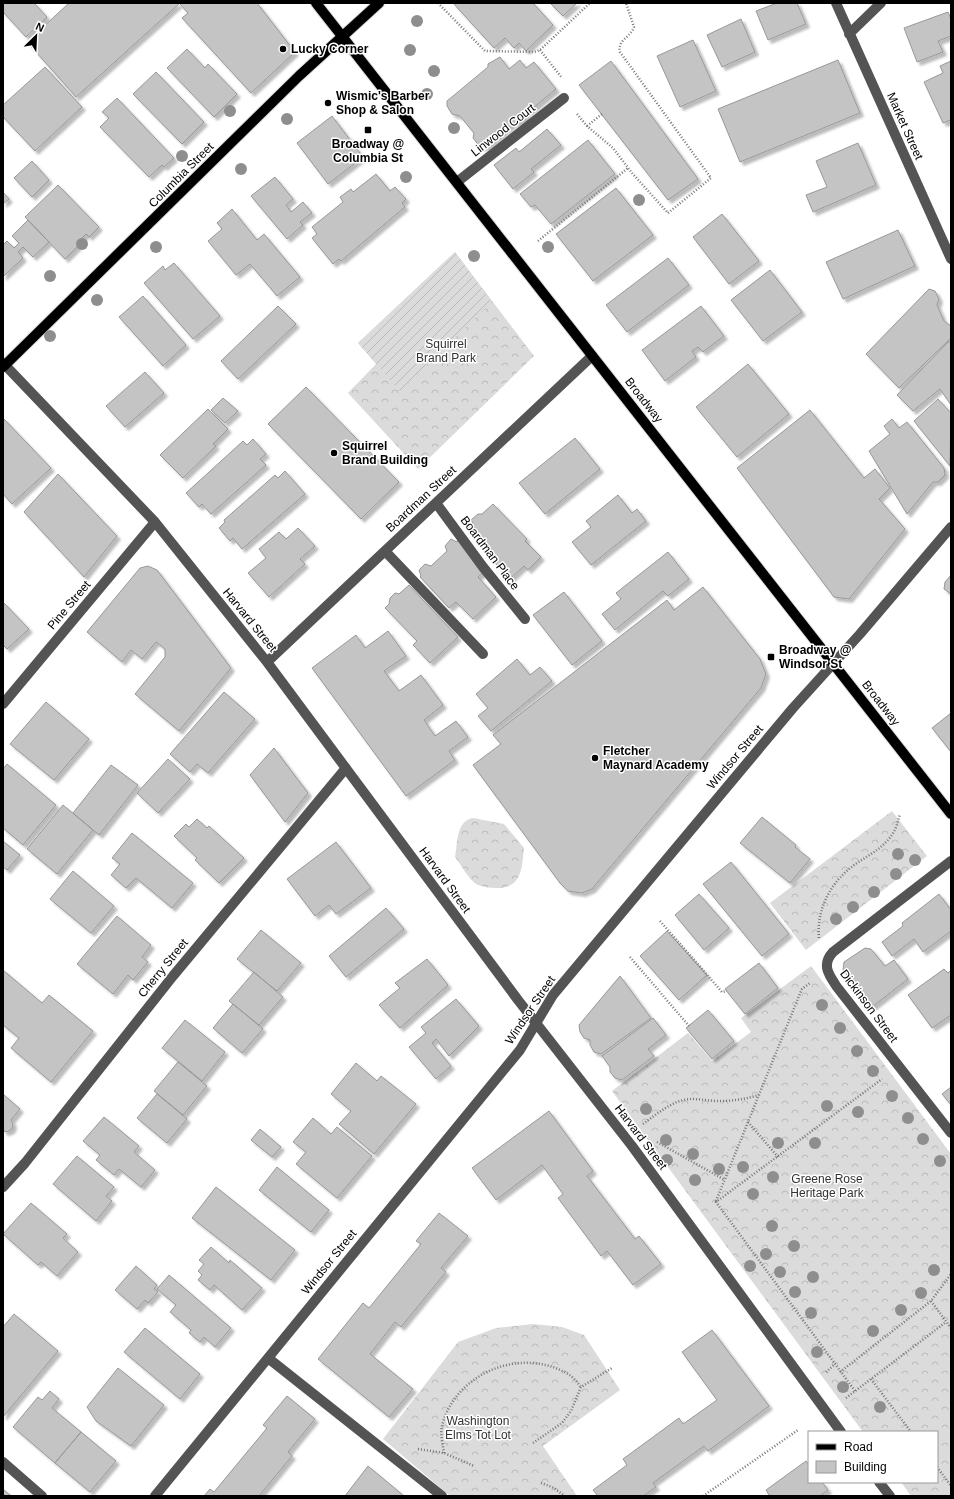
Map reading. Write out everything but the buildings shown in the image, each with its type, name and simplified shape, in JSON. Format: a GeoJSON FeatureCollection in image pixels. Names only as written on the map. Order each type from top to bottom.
{"type":"FeatureCollection","features":[{"type":"Feature","properties":{"kind":"main road","name":"Broadway"},"geometry":{"type":"LineString","coordinates":[[316,3],[951,814]]}},
{"type":"Feature","properties":{"kind":"main road","name":"Columbia Street"},"geometry":{"type":"LineString","coordinates":[[4,365],[299,76],[379,3]]}},
{"type":"Feature","properties":{"kind":"street","name":"Market Street"},"geometry":{"type":"LineString","coordinates":[[836,3],[951,259]]}},
{"type":"Feature","properties":{"kind":"street"},"geometry":{"type":"LineString","coordinates":[[849,34],[881,3]]}},
{"type":"Feature","properties":{"kind":"street","name":"Linwood Court"},"geometry":{"type":"LineString","coordinates":[[457,182],[564,98]]}},
{"type":"Feature","properties":{"kind":"street","name":"Boardman Street"},"geometry":{"type":"LineString","coordinates":[[267,662],[592,356]]}},
{"type":"Feature","properties":{"kind":"street","name":"Harvard Street"},"geometry":{"type":"LineString","coordinates":[[4,365],[155,522],[267,662],[535,1022],[632,1146],[840,1431]]}},
{"type":"Feature","properties":{"kind":"street","name":"Boardman Place"},"geometry":{"type":"LineString","coordinates":[[436,503],[483,567],[525,619]]}},
{"type":"Feature","properties":{"kind":"street","name":"Pine Street"},"geometry":{"type":"LineString","coordinates":[[3,704],[155,522]]}},
{"type":"Feature","properties":{"kind":"street","name":"Windsor Street"},"geometry":{"type":"LineString","coordinates":[[155,1496],[520,1050],[535,1022],[553,995],[792,708],[833,664],[951,527]]}},
{"type":"Feature","properties":{"kind":"street"},"geometry":{"type":"LineString","coordinates":[[385,551],[483,654]]}},
{"type":"Feature","properties":{"kind":"street","name":"Cherry Street"},"geometry":{"type":"LineString","coordinates":[[3,1187],[24,1164],[173,976],[346,768]]}},
{"type":"Feature","properties":{"kind":"street"},"geometry":{"type":"LineString","coordinates":[[829,957],[833,952],[951,861]]}},
{"type":"Feature","properties":{"kind":"street","name":"Dickinson Street"},"geometry":{"type":"LineString","coordinates":[[829,957],[826,970],[837,987],[951,1133]]}},
{"type":"Feature","properties":{"kind":"street"},"geometry":{"type":"LineString","coordinates":[[268,1358],[442,1496]]}},
{"type":"Feature","properties":{"kind":"street"},"geometry":{"type":"LineString","coordinates":[[3,1462],[42,1496]]}},
{"type":"Feature","properties":{"kind":"street"},"geometry":{"type":"LineString","coordinates":[[880,1483],[890,1496]]}},
{"type":"Feature","properties":{"kind":"path"},"geometry":{"type":"LineString","coordinates":[[438,3],[485,51],[534,52],[540,50],[590,3]]}},
{"type":"Feature","properties":{"kind":"path"},"geometry":{"type":"LineString","coordinates":[[540,50],[566,84],[567,91],[564,98],[587,126],[613,148],[628,168],[668,213],[712,178],[620,52],[619,48],[622,41],[631,34],[634,27],[626,3]]}},
{"type":"Feature","properties":{"kind":"path"},"geometry":{"type":"LineString","coordinates":[[587,126],[602,114]]}},
{"type":"Feature","properties":{"kind":"path"},"geometry":{"type":"LineString","coordinates":[[538,241],[628,168]]}},
{"type":"Feature","properties":{"kind":"path"},"geometry":{"type":"LineString","coordinates":[[829,957],[822,947],[818,937],[819,917],[825,900],[831,888],[845,872],[878,849],[890,838],[900,814]]}},
{"type":"Feature","properties":{"kind":"path"},"geometry":{"type":"LineString","coordinates":[[660,921],[722,992],[727,991]]}},
{"type":"Feature","properties":{"kind":"path"},"geometry":{"type":"LineString","coordinates":[[630,957],[689,1026]]}},
{"type":"Feature","properties":{"kind":"path"},"geometry":{"type":"LineString","coordinates":[[716,1202],[801,992],[826,970]]}},
{"type":"Feature","properties":{"kind":"path"},"geometry":{"type":"LineString","coordinates":[[716,1202],[899,1067]]}},
{"type":"Feature","properties":{"kind":"path"},"geometry":{"type":"LineString","coordinates":[[643,1124],[668,1107],[683,1100],[696,1098],[717,1101],[732,1101],[759,1095]]}},
{"type":"Feature","properties":{"kind":"path"},"geometry":{"type":"LineString","coordinates":[[748,1122],[778,1157]]}},
{"type":"Feature","properties":{"kind":"path"},"geometry":{"type":"LineString","coordinates":[[761,1136],[765,1133]]}},
{"type":"Feature","properties":{"kind":"path"},"geometry":{"type":"LineString","coordinates":[[657,1142],[725,1180]]}},
{"type":"Feature","properties":{"kind":"path"},"geometry":{"type":"LineString","coordinates":[[716,1202],[855,1391]]}},
{"type":"Feature","properties":{"kind":"path"},"geometry":{"type":"LineString","coordinates":[[840,1372],[931,1301],[951,1274]]}},
{"type":"Feature","properties":{"kind":"path"},"geometry":{"type":"LineString","coordinates":[[931,1301],[951,1328]]}},
{"type":"Feature","properties":{"kind":"path"},"geometry":{"type":"LineString","coordinates":[[846,1398],[946,1322]]}},
{"type":"Feature","properties":{"kind":"path"},"geometry":{"type":"LineString","coordinates":[[444,1453],[442,1427],[445,1417],[469,1382],[480,1374],[504,1365],[525,1363],[545,1364],[569,1374],[581,1386]]}},
{"type":"Feature","properties":{"kind":"path"},"geometry":{"type":"LineString","coordinates":[[826,1372],[835,1364]]}},
{"type":"Feature","properties":{"kind":"path"},"geometry":{"type":"LineString","coordinates":[[533,1443],[562,1423],[570,1411],[581,1386],[612,1368]]}},
{"type":"Feature","properties":{"kind":"path"},"geometry":{"type":"LineString","coordinates":[[871,1379],[910,1431]]}},
{"type":"Feature","properties":{"kind":"path"},"geometry":{"type":"LineString","coordinates":[[703,1496],[798,1430]]}},
{"type":"Feature","properties":{"kind":"path"},"geometry":{"type":"LineString","coordinates":[[379,1447],[433,1450],[444,1453],[474,1466]]}},
{"type":"Feature","properties":{"kind":"path"},"geometry":{"type":"LineString","coordinates":[[938,1468],[951,1486]]}},
{"type":"Feature","properties":{"kind":"path"},"geometry":{"type":"LineString","coordinates":[[541,1483],[552,1487],[564,1496]]}},
{"type":"Feature","properties":{"kind":"green space","name":"Squirrel Brand Park"},"geometry":{"type":"Polygon","coordinates":[[[455,252],[534,356],[418,469],[348,393],[376,364],[358,343],[455,252]]]}},
{"type":"Feature","properties":{"kind":"green space"},"geometry":{"type":"Polygon","coordinates":[[[455,252],[492,302],[400,391],[358,343],[455,252]]]}},
{"type":"Feature","properties":{"kind":"green space"},"geometry":{"type":"Polygon","coordinates":[[[892,811],[927,856],[806,950],[770,903],[892,811]]]}},
{"type":"Feature","properties":{"kind":"green space"},"geometry":{"type":"Polygon","coordinates":[[[473,818],[504,824],[524,848],[519,876],[511,885],[497,888],[476,884],[455,857],[459,833],[463,823],[473,818]]]}},
{"type":"Feature","properties":{"kind":"green space","name":"Greene Rose Heritage Park"},"geometry":{"type":"Polygon","coordinates":[[[811,966],[951,1154],[951,1496],[911,1496],[902,1483],[938,1483],[938,1431],[862,1431],[612,1091],[688,1033],[712,1061],[751,1032],[741,1018],[811,966]]]}},
{"type":"Feature","properties":{"kind":"green space","name":"Washington Elms Tot Lot"},"geometry":{"type":"Polygon","coordinates":[[[533,1324],[562,1327],[584,1335],[620,1390],[543,1446],[577,1496],[450,1496],[383,1439],[458,1342],[496,1328],[533,1324]]]}},
{"type":"Feature","properties":{"kind":"place","name":"Lucky Corner"},"geometry":{"type":"Point","coordinates":[283,49]}},
{"type":"Feature","properties":{"kind":"place","name":"Wismic's Barber Shop & Salon"},"geometry":{"type":"Point","coordinates":[328,103]}},
{"type":"Feature","properties":{"kind":"place","name":"Broadway @ Columbia St"},"geometry":{"type":"Point","coordinates":[368,130]}},
{"type":"Feature","properties":{"kind":"place","name":"Squirrel Brand Building"},"geometry":{"type":"Point","coordinates":[334,453]}},
{"type":"Feature","properties":{"kind":"place","name":"Broadway @ Windsor St"},"geometry":{"type":"Point","coordinates":[771,657]}},
{"type":"Feature","properties":{"kind":"place","name":"Fletcher Maynard Academy"},"geometry":{"type":"Point","coordinates":[595,758]}}]}
